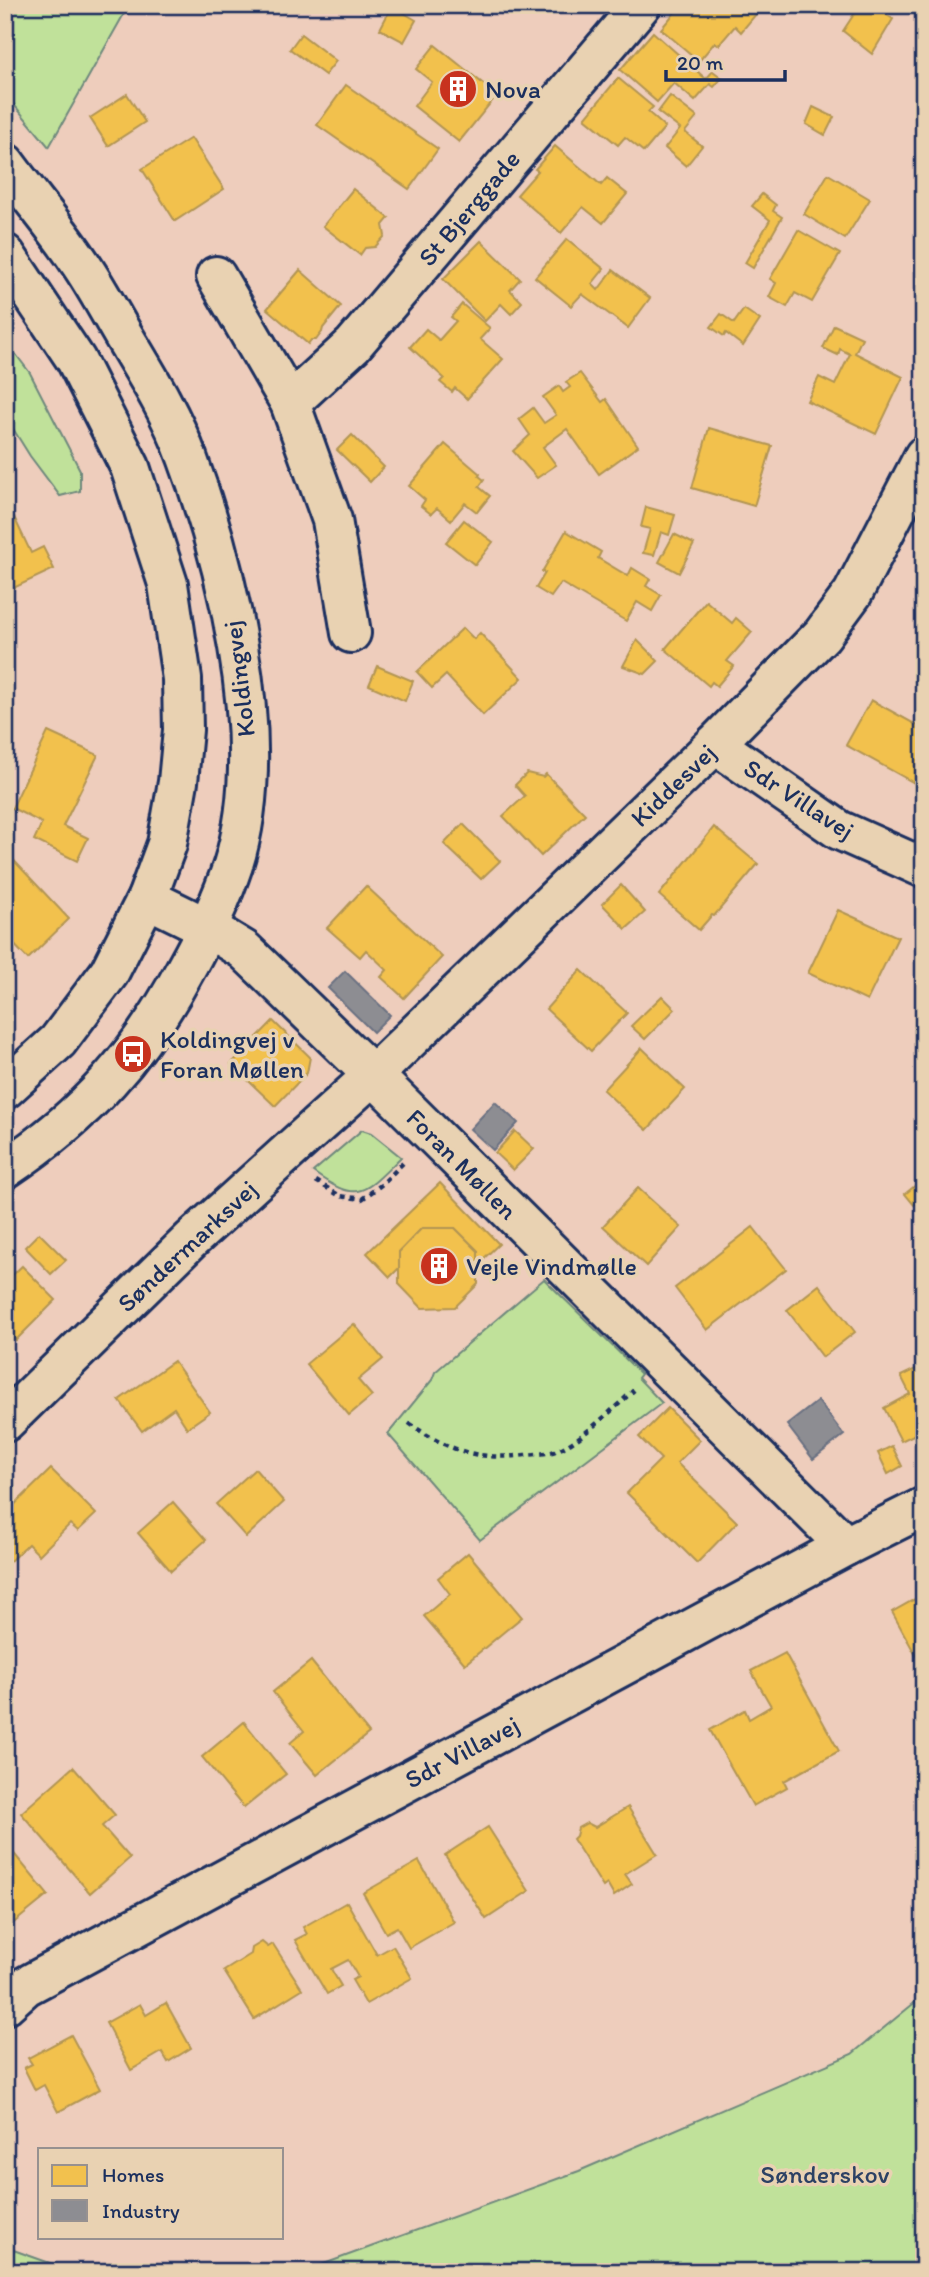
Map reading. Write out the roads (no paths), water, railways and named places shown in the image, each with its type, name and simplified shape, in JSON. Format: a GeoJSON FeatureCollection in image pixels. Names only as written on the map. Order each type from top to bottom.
{"type":"FeatureCollection","features":[{"type":"Feature","properties":{"kind":"street","name":"St Bjerggade"},"geometry":{"type":"LineString","coordinates":[[290,403],[353,345],[641,5]]}},
{"type":"Feature","properties":{"kind":"street","name":"Koldingvej"},"geometry":{"type":"LineString","coordinates":[[5,163],[79,261],[151,382],[187,455],[220,555],[244,679],[247,735],[246,797],[233,863],[208,928],[173,992],[133,1054],[93,1100],[41,1145],[5,1168]]}},
{"type":"Feature","properties":{"kind":"street"},"geometry":{"type":"LineString","coordinates":[[5,254],[76,360],[130,467],[168,584],[182,679],[183,730],[178,782],[167,844],[147,898],[109,973],[58,1041],[5,1089]]}},
{"type":"Feature","properties":{"kind":"street"},"geometry":{"type":"LineString","coordinates":[[216,276],[290,403],[332,520],[351,633]]}},
{"type":"Feature","properties":{"kind":"street","name":"Kiddesvej"},"geometry":{"type":"LineString","coordinates":[[373,1075],[715,744],[822,635],[853,593],[924,456]]}},
{"type":"Feature","properties":{"kind":"street","name":"Sdr Villavej"},"geometry":{"type":"LineString","coordinates":[[715,744],[839,830],[924,868]]}},
{"type":"Feature","properties":{"kind":"street","name":"Foran Møllen"},"geometry":{"type":"LineString","coordinates":[[147,898],[208,928],[244,950],[846,1546]]}},
{"type":"Feature","properties":{"kind":"street","name":"Søndermarksvej"},"geometry":{"type":"LineString","coordinates":[[5,1422],[192,1239],[373,1075]]}},
{"type":"Feature","properties":{"kind":"street","name":"Sdr Villavej"},"geometry":{"type":"LineString","coordinates":[[5,2005],[26,1986],[846,1546],[924,1507]]}},
{"type":"Feature","properties":{"kind":"place","name":"Nova"},"geometry":{"type":"Point","coordinates":[458,89]}},
{"type":"Feature","properties":{"kind":"place","name":"Koldingvej v Foran Møllen"},"geometry":{"type":"Point","coordinates":[133,1054]}},
{"type":"Feature","properties":{"kind":"place","name":"Vejle Vindmølle"},"geometry":{"type":"Point","coordinates":[439,1266]}},
{"type":"Feature","properties":{"kind":"park label","name":"Sønderskov"},"geometry":{"type":"Point","coordinates":[825,2174]}}]}
